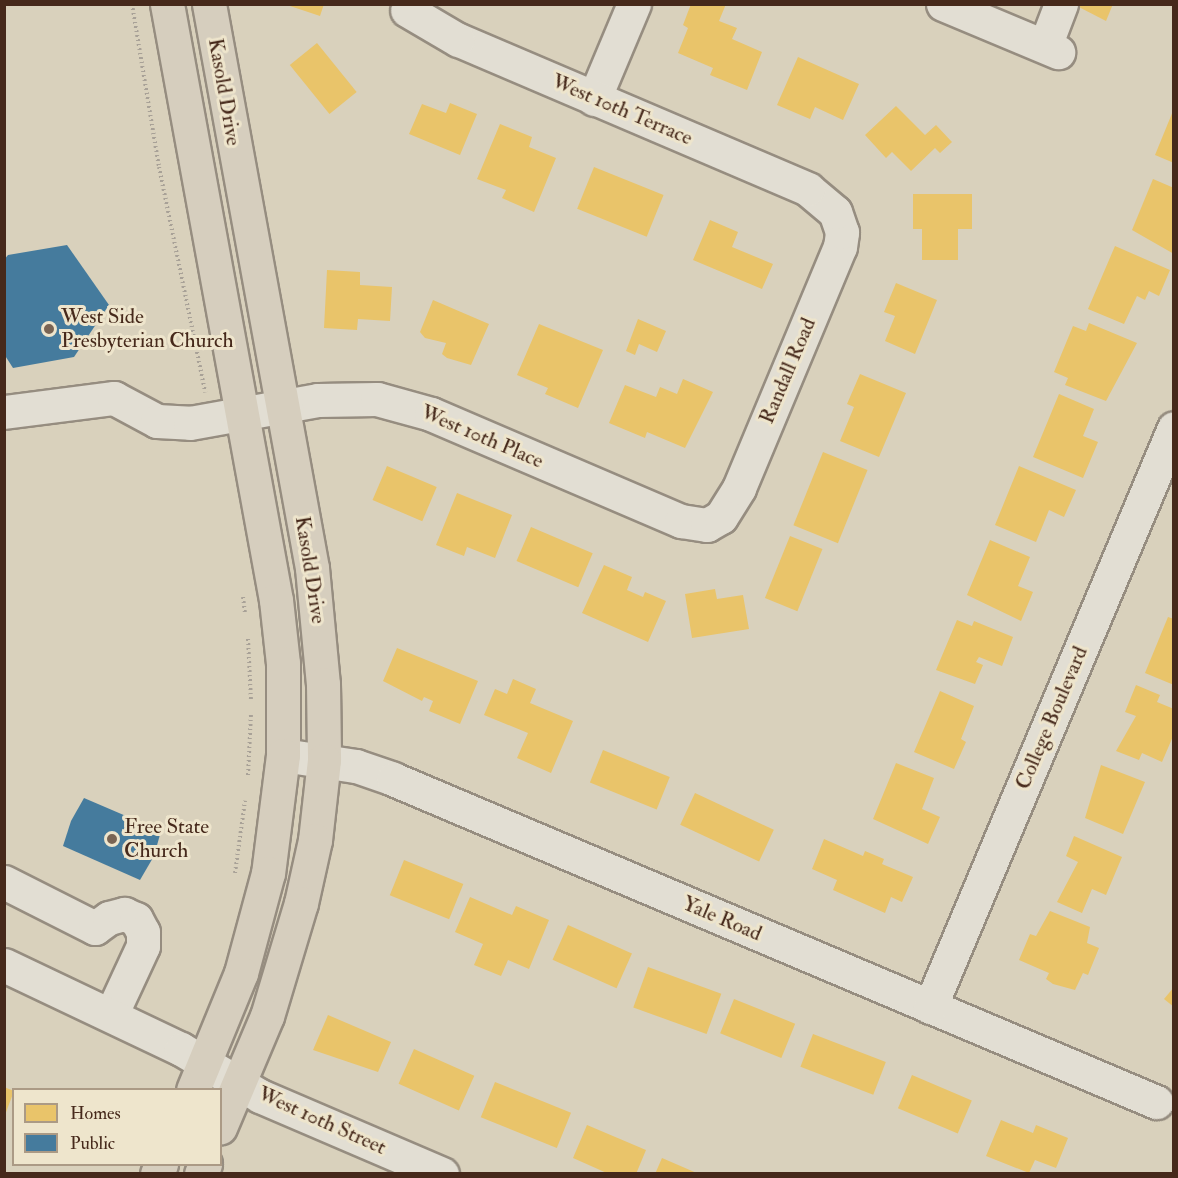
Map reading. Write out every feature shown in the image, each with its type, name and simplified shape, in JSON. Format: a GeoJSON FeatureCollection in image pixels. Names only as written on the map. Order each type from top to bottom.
{"type":"FeatureCollection","features":[{"type":"Feature","properties":{"kind":"main road","name":"Kasold Drive"},"geometry":{"type":"LineString","coordinates":[[167,4],[276,600],[283,663],[283,754],[276,826],[258,916],[241,973],[199,1076]]}},
{"type":"Feature","properties":{"kind":"main road","name":"Kasold Drive"},"geometry":{"type":"LineString","coordinates":[[208,4],[320,627],[324,760],[315,840],[286,962],[222,1122]]}},
{"type":"Feature","properties":{"kind":"street"},"geometry":{"type":"LineString","coordinates":[[594,99],[634,4]]}},
{"type":"Feature","properties":{"kind":"street"},"geometry":{"type":"LineString","coordinates":[[943,4],[1052,49],[1061,4]]}},
{"type":"Feature","properties":{"kind":"street","name":"West 10th Terrace"},"geometry":{"type":"LineString","coordinates":[[406,10],[458,40],[808,189],[835,212]]}},
{"type":"Feature","properties":{"kind":"street","name":"Randall Road"},"geometry":{"type":"LineString","coordinates":[[712,523],[727,509],[739,488],[840,247],[842,232],[835,212]]}},
{"type":"Feature","properties":{"kind":"street","name":"West 10th Place"},"geometry":{"type":"LineString","coordinates":[[4,412],[114,398],[157,422],[210,421],[242,411],[354,398],[400,404],[681,521],[698,525],[712,523]]}},
{"type":"Feature","properties":{"kind":"street","name":"College Boulevard"},"geometry":{"type":"LineString","coordinates":[[930,1007],[1173,428]]}},
{"type":"Feature","properties":{"kind":"street","name":"Yale Road"},"geometry":{"type":"LineString","coordinates":[[283,754],[324,760],[393,779],[1155,1102]]}},
{"type":"Feature","properties":{"kind":"street"},"geometry":{"type":"LineString","coordinates":[[4,882],[95,928],[109,918],[124,914],[136,919],[143,932],[143,946],[111,1015]]}},
{"type":"Feature","properties":{"kind":"street","name":"West 10th Street"},"geometry":{"type":"LineString","coordinates":[[4,965],[111,1015],[199,1076],[239,1083],[283,1107],[442,1173]]}},
{"type":"Feature","properties":{"kind":"path"},"geometry":{"type":"LineString","coordinates":[[132,4],[159,167],[210,421]]}},
{"type":"Feature","properties":{"kind":"path"},"geometry":{"type":"LineString","coordinates":[[242,591],[246,621]]}},
{"type":"Feature","properties":{"kind":"path"},"geometry":{"type":"LineString","coordinates":[[247,784],[251,708],[248,632]]}},
{"type":"Feature","properties":{"kind":"path"},"geometry":{"type":"LineString","coordinates":[[234,879],[246,794]]}},
{"type":"Feature","properties":{"kind":"building: Homes"},"geometry":{"type":"Polygon","coordinates":[[[284,4],[324,4],[320,16],[284,4]]]}},
{"type":"Feature","properties":{"kind":"building: Homes"},"geometry":{"type":"Polygon","coordinates":[[[691,4],[726,4],[719,21],[737,28],[732,39],[762,52],[747,90],[710,75],[713,68],[678,53],[688,28],[683,25],[691,4]]]}},
{"type":"Feature","properties":{"kind":"building: Homes"},"geometry":{"type":"Polygon","coordinates":[[[1073,4],[1113,4],[1106,21],[1073,4]]]}},
{"type":"Feature","properties":{"kind":"building: Homes"},"geometry":{"type":"Polygon","coordinates":[[[317,43],[357,92],[329,114],[290,65],[317,43]]]}},
{"type":"Feature","properties":{"kind":"building: Homes"},"geometry":{"type":"Polygon","coordinates":[[[798,57],[859,84],[843,120],[815,107],[810,119],[777,105],[798,57]]]}},
{"type":"Feature","properties":{"kind":"building: Homes"},"geometry":{"type":"Polygon","coordinates":[[[450,103],[477,114],[460,155],[409,134],[422,104],[446,113],[450,103]]]}},
{"type":"Feature","properties":{"kind":"building: Homes"},"geometry":{"type":"Polygon","coordinates":[[[896,106],[925,135],[936,125],[952,142],[940,153],[935,148],[911,171],[892,152],[886,158],[865,135],[896,106]]]}},
{"type":"Feature","properties":{"kind":"building: Homes"},"geometry":{"type":"Polygon","coordinates":[[[1174,111],[1174,163],[1155,155],[1174,111]]]}},
{"type":"Feature","properties":{"kind":"building: Homes"},"geometry":{"type":"Polygon","coordinates":[[[500,124],[532,137],[529,147],[556,158],[534,212],[502,198],[506,190],[477,179],[500,124]]]}},
{"type":"Feature","properties":{"kind":"building: Homes"},"geometry":{"type":"Polygon","coordinates":[[[594,167],[664,195],[647,237],[577,209],[594,167]]]}},
{"type":"Feature","properties":{"kind":"building: Homes"},"geometry":{"type":"Polygon","coordinates":[[[1153,179],[1174,188],[1174,254],[1132,230],[1153,179]]]}},
{"type":"Feature","properties":{"kind":"building: Homes"},"geometry":{"type":"Polygon","coordinates":[[[913,194],[972,194],[972,229],[958,229],[958,260],[922,260],[922,229],[913,229],[913,194]]]}},
{"type":"Feature","properties":{"kind":"building: Homes"},"geometry":{"type":"Polygon","coordinates":[[[710,220],[738,232],[732,247],[773,264],[762,289],[693,260],[710,220]]]}},
{"type":"Feature","properties":{"kind":"building: Homes"},"geometry":{"type":"Polygon","coordinates":[[[1115,246],[1170,270],[1159,296],[1149,291],[1145,300],[1137,296],[1124,324],[1088,309],[1115,246]]]}},
{"type":"Feature","properties":{"kind":"building: Homes"},"geometry":{"type":"Polygon","coordinates":[[[327,270],[360,272],[360,285],[392,287],[390,321],[358,319],[357,330],[324,328],[327,270]]]}},
{"type":"Feature","properties":{"kind":"building: Homes"},"geometry":{"type":"Polygon","coordinates":[[[896,283],[937,300],[915,354],[885,341],[895,316],[884,312],[896,283]]]}},
{"type":"Feature","properties":{"kind":"building: Homes"},"geometry":{"type":"Polygon","coordinates":[[[433,300],[489,324],[471,365],[447,358],[442,354],[446,343],[425,338],[420,332],[433,300]]]}},
{"type":"Feature","properties":{"kind":"building: Homes"},"geometry":{"type":"Polygon","coordinates":[[[638,319],[666,331],[657,352],[639,344],[635,355],[626,351],[638,319]]]}},
{"type":"Feature","properties":{"kind":"building: Homes"},"geometry":{"type":"Polygon","coordinates":[[[1089,323],[1137,343],[1106,401],[1065,385],[1068,378],[1054,372],[1073,326],[1086,331],[1089,323]]]}},
{"type":"Feature","properties":{"kind":"building: Homes"},"geometry":{"type":"Polygon","coordinates":[[[539,324],[603,350],[578,408],[545,394],[548,388],[517,375],[539,324]]]}},
{"type":"Feature","properties":{"kind":"building: Homes"},"geometry":{"type":"Polygon","coordinates":[[[860,374],[906,393],[879,457],[840,441],[854,407],[847,404],[860,374]]]}},
{"type":"Feature","properties":{"kind":"building: Homes"},"geometry":{"type":"Polygon","coordinates":[[[683,379],[713,392],[685,448],[647,432],[645,438],[609,423],[625,385],[656,397],[660,387],[677,394],[683,379]]]}},
{"type":"Feature","properties":{"kind":"building: Homes"},"geometry":{"type":"Polygon","coordinates":[[[1059,394],[1094,409],[1083,436],[1098,442],[1083,478],[1033,457],[1059,394]]]}},
{"type":"Feature","properties":{"kind":"building: Homes"},"geometry":{"type":"Polygon","coordinates":[[[823,452],[868,470],[838,543],[793,525],[823,452]]]}},
{"type":"Feature","properties":{"kind":"building: Homes"},"geometry":{"type":"Polygon","coordinates":[[[387,466],[437,487],[422,521],[373,500],[387,466]]]}},
{"type":"Feature","properties":{"kind":"building: Homes"},"geometry":{"type":"Polygon","coordinates":[[[1019,466],[1076,490],[1064,517],[1049,510],[1036,542],[995,525],[1019,466]]]}},
{"type":"Feature","properties":{"kind":"building: Homes"},"geometry":{"type":"Polygon","coordinates":[[[457,493],[512,515],[495,558],[467,547],[464,556],[436,545],[457,493]]]}},
{"type":"Feature","properties":{"kind":"building: Homes"},"geometry":{"type":"Polygon","coordinates":[[[531,527],[593,553],[578,587],[517,561],[531,527]]]}},
{"type":"Feature","properties":{"kind":"building: Homes"},"geometry":{"type":"Polygon","coordinates":[[[790,536],[822,549],[797,611],[765,598],[790,536]]]}},
{"type":"Feature","properties":{"kind":"building: Homes"},"geometry":{"type":"Polygon","coordinates":[[[990,540],[1030,557],[1018,586],[1033,592],[1021,621],[967,595],[990,540]]]}},
{"type":"Feature","properties":{"kind":"building: Homes"},"geometry":{"type":"Polygon","coordinates":[[[604,565],[632,577],[627,590],[643,597],[645,592],[666,601],[648,642],[582,613],[604,565]]]}},
{"type":"Feature","properties":{"kind":"building: Homes"},"geometry":{"type":"Polygon","coordinates":[[[715,589],[717,599],[743,595],[749,629],[692,638],[685,594],[715,589]]]}},
{"type":"Feature","properties":{"kind":"building: Homes"},"geometry":{"type":"Polygon","coordinates":[[[1168,617],[1174,619],[1174,685],[1145,673],[1168,617]]]}},
{"type":"Feature","properties":{"kind":"building: Homes"},"geometry":{"type":"Polygon","coordinates":[[[957,620],[972,626],[974,621],[1013,637],[1002,666],[979,657],[976,662],[983,665],[975,684],[936,670],[957,620]]]}},
{"type":"Feature","properties":{"kind":"building: Homes"},"geometry":{"type":"Polygon","coordinates":[[[397,648],[478,681],[460,724],[429,711],[433,701],[424,697],[422,701],[383,681],[397,648]]]}},
{"type":"Feature","properties":{"kind":"building: Homes"},"geometry":{"type":"Polygon","coordinates":[[[513,679],[536,689],[530,703],[573,721],[551,773],[517,758],[528,733],[484,715],[495,689],[507,694],[513,679]]]}},
{"type":"Feature","properties":{"kind":"building: Homes"},"geometry":{"type":"Polygon","coordinates":[[[1136,685],[1160,695],[1157,702],[1174,709],[1174,734],[1162,762],[1142,753],[1139,760],[1116,751],[1136,716],[1125,712],[1136,685]]]}},
{"type":"Feature","properties":{"kind":"building: Homes"},"geometry":{"type":"Polygon","coordinates":[[[940,691],[974,706],[961,739],[966,742],[954,769],[914,752],[940,691]]]}},
{"type":"Feature","properties":{"kind":"building: Homes"},"geometry":{"type":"Polygon","coordinates":[[[603,750],[670,777],[657,809],[590,782],[603,750]]]}},
{"type":"Feature","properties":{"kind":"building: Homes"},"geometry":{"type":"Polygon","coordinates":[[[896,763],[934,778],[922,809],[940,817],[928,844],[873,819],[896,763]]]}},
{"type":"Feature","properties":{"kind":"building: Homes"},"geometry":{"type":"Polygon","coordinates":[[[1101,765],[1145,782],[1123,834],[1085,818],[1101,765]]]}},
{"type":"Feature","properties":{"kind":"building: Homes"},"geometry":{"type":"Polygon","coordinates":[[[695,793],[774,830],[759,861],[680,825],[695,793]]]}},
{"type":"Feature","properties":{"kind":"building: Homes"},"geometry":{"type":"Polygon","coordinates":[[[1074,836],[1122,857],[1106,895],[1092,889],[1082,913],[1057,902],[1078,862],[1066,856],[1074,836]]]}},
{"type":"Feature","properties":{"kind":"building: Homes"},"geometry":{"type":"Polygon","coordinates":[[[824,839],[863,856],[865,851],[884,859],[882,864],[913,877],[902,902],[891,897],[885,913],[833,890],[837,880],[812,869],[824,839]]]}},
{"type":"Feature","properties":{"kind":"building: Homes"},"geometry":{"type":"Polygon","coordinates":[[[404,860],[463,884],[449,919],[390,895],[404,860]]]}},
{"type":"Feature","properties":{"kind":"building: Homes"},"geometry":{"type":"Polygon","coordinates":[[[470,897],[512,915],[516,906],[549,920],[529,969],[508,960],[501,976],[474,965],[483,944],[455,932],[470,897]]]}},
{"type":"Feature","properties":{"kind":"building: Homes"},"geometry":{"type":"Polygon","coordinates":[[[1050,911],[1090,927],[1087,943],[1099,948],[1088,975],[1083,973],[1075,990],[1053,984],[1046,979],[1049,973],[1019,960],[1030,934],[1036,936],[1050,911]]]}},
{"type":"Feature","properties":{"kind":"building: Homes"},"geometry":{"type":"Polygon","coordinates":[[[568,925],[632,953],[616,988],[553,960],[568,925]]]}},
{"type":"Feature","properties":{"kind":"building: Homes"},"geometry":{"type":"Polygon","coordinates":[[[648,967],[721,994],[707,1034],[633,1007],[648,967]]]}},
{"type":"Feature","properties":{"kind":"building: Homes"},"geometry":{"type":"Polygon","coordinates":[[[1174,987],[1174,1007],[1164,999],[1174,987]]]}},
{"type":"Feature","properties":{"kind":"building: Homes"},"geometry":{"type":"Polygon","coordinates":[[[734,999],[795,1024],[781,1058],[720,1033],[734,999]]]}},
{"type":"Feature","properties":{"kind":"building: Homes"},"geometry":{"type":"Polygon","coordinates":[[[328,1015],[391,1042],[378,1072],[313,1050],[328,1015]]]}},
{"type":"Feature","properties":{"kind":"building: Homes"},"geometry":{"type":"Polygon","coordinates":[[[813,1034],[886,1062],[873,1095],[800,1067],[813,1034]]]}},
{"type":"Feature","properties":{"kind":"building: Homes"},"geometry":{"type":"Polygon","coordinates":[[[414,1049],[474,1076],[459,1111],[399,1084],[414,1049]]]}},
{"type":"Feature","properties":{"kind":"building: Homes"},"geometry":{"type":"Polygon","coordinates":[[[912,1075],[972,1100],[958,1134],[898,1108],[912,1075]]]}},
{"type":"Feature","properties":{"kind":"building: Homes"},"geometry":{"type":"Polygon","coordinates":[[[495,1082],[571,1113],[557,1148],[481,1117],[495,1082]]]}},
{"type":"Feature","properties":{"kind":"building: Homes"},"geometry":{"type":"Polygon","coordinates":[[[4,1087],[12,1090],[12,1096],[4,1115],[4,1087]]]}},
{"type":"Feature","properties":{"kind":"building: Homes"},"geometry":{"type":"Polygon","coordinates":[[[1001,1120],[1033,1133],[1036,1125],[1068,1138],[1056,1168],[1035,1160],[1029,1173],[986,1156],[1001,1120]]]}},
{"type":"Feature","properties":{"kind":"building: Homes"},"geometry":{"type":"Polygon","coordinates":[[[587,1125],[646,1150],[636,1174],[609,1174],[573,1158],[587,1125]]]}},
{"type":"Feature","properties":{"kind":"building: Homes"},"geometry":{"type":"Polygon","coordinates":[[[662,1158],[699,1174],[655,1174],[662,1158]]]}},
{"type":"Feature","properties":{"kind":"building: Public","name":"West Side Presbyterian Church"},"geometry":{"type":"Polygon","coordinates":[[[67,245],[109,305],[74,357],[13,368],[4,354],[4,260],[8,255],[67,245]]]}},
{"type":"Feature","properties":{"kind":"building: Public","name":"Free State Church"},"geometry":{"type":"Polygon","coordinates":[[[84,798],[161,831],[154,856],[140,880],[63,846],[71,821],[84,798]]]}},
{"type":"Feature","properties":{"kind":"place","name":"West Side Presbyterian Church"},"geometry":{"type":"Point","coordinates":[49,329]}},
{"type":"Feature","properties":{"kind":"place","name":"Free State Church"},"geometry":{"type":"Point","coordinates":[112,839]}}]}
